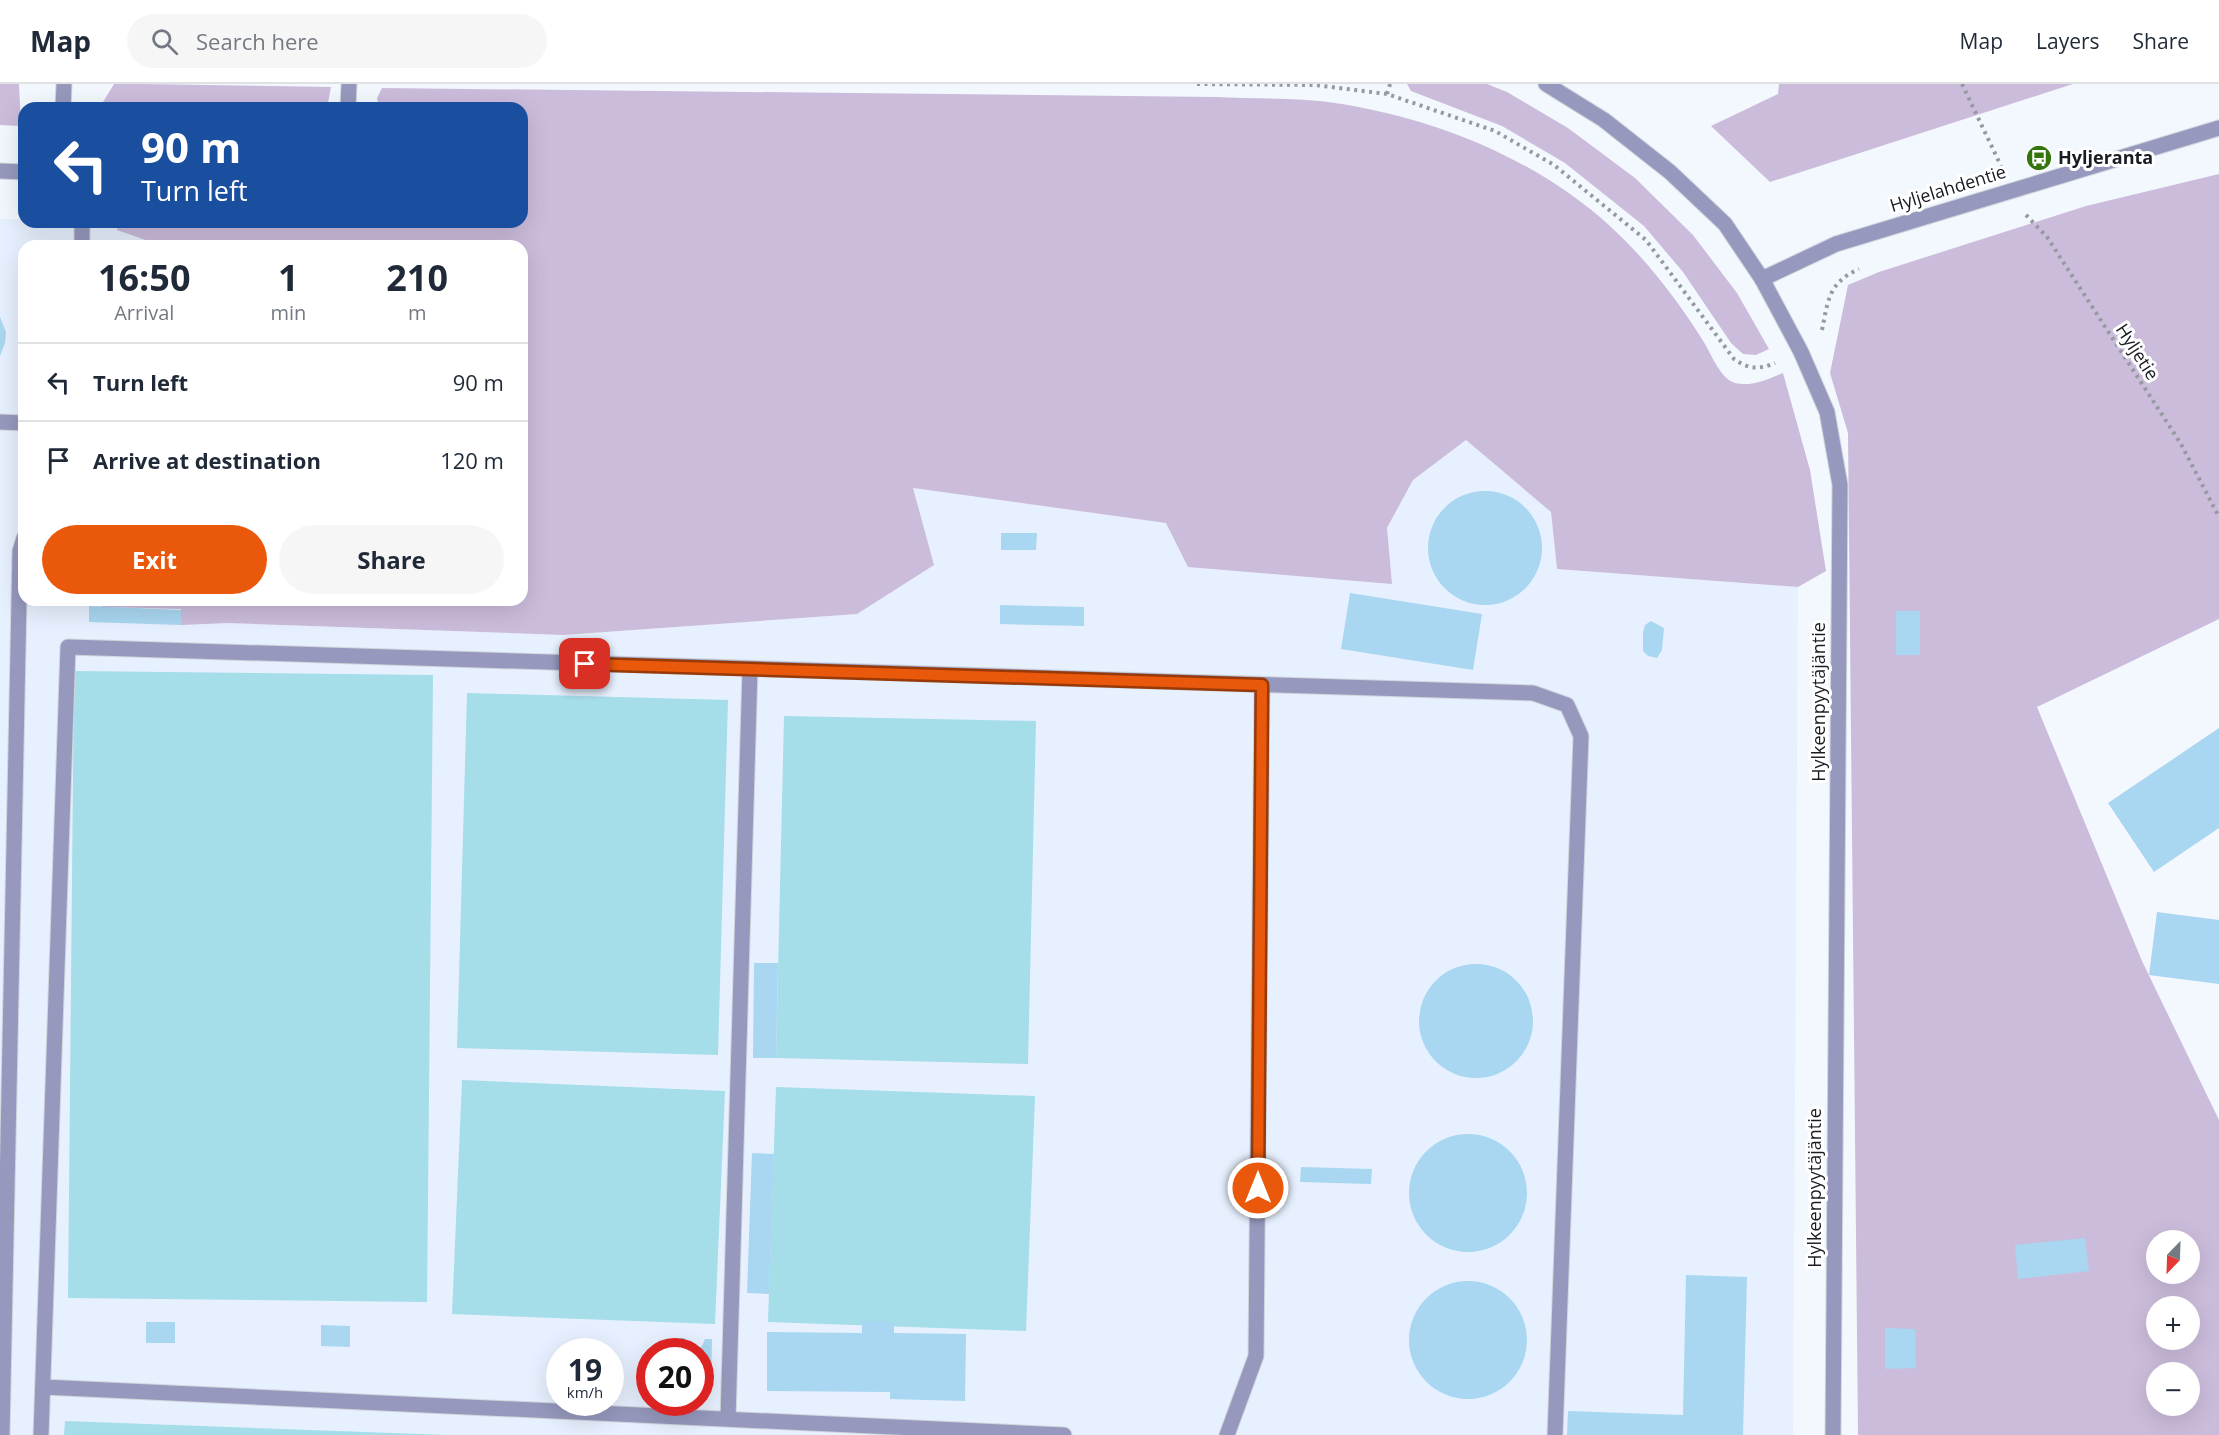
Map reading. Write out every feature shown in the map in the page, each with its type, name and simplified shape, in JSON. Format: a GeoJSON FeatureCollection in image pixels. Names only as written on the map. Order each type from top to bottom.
{"type":"FeatureCollection","features":[{"type":"Feature","properties":{"kind":"street"},"geometry":{"type":"LineString","coordinates":[[63,102],[64,84]]}},
{"type":"Feature","properties":{"kind":"street"},"geometry":{"type":"LineString","coordinates":[[348,102],[349,84]]}},
{"type":"Feature","properties":{"kind":"street","name":"Hylkeenpyytäjäntie"},"geometry":{"type":"LineString","coordinates":[[1546,84],[1604,120],[1670,172],[1725,224],[1762,279],[1801,352],[1827,412],[1840,485],[1833,1435]]}},
{"type":"Feature","properties":{"kind":"street","name":"Hyljelahdentie"},"geometry":{"type":"LineString","coordinates":[[1762,279],[1836,244],[2219,128]]}},
{"type":"Feature","properties":{"kind":"street"},"geometry":{"type":"LineString","coordinates":[[0,171],[18,172]]}},
{"type":"Feature","properties":{"kind":"street"},"geometry":{"type":"LineString","coordinates":[[0,422],[18,423]]}},
{"type":"Feature","properties":{"kind":"street"},"geometry":{"type":"LineString","coordinates":[[2,1435],[18,606]]}},
{"type":"Feature","properties":{"kind":"street"},"geometry":{"type":"LineString","coordinates":[[41,1435],[68,647],[1533,693],[1568,705],[1581,736],[1555,1435]]}},
{"type":"Feature","properties":{"kind":"street"},"geometry":{"type":"LineString","coordinates":[[728,1419],[750,669]]}},
{"type":"Feature","properties":{"kind":"street"},"geometry":{"type":"LineString","coordinates":[[1227,1435],[1256,1356],[1262,685]]}},
{"type":"Feature","properties":{"kind":"street"},"geometry":{"type":"LineString","coordinates":[[43,1387],[1064,1435]]}},
{"type":"Feature","properties":{"kind":"path"},"geometry":{"type":"LineString","coordinates":[[1197,84],[1315,85],[1388,94],[1495,131],[1554,165],[1646,240],[1734,359],[1745,366],[1762,369],[1819,342],[1829,295],[1842,276],[1861,268]]}},
{"type":"Feature","properties":{"kind":"path"},"geometry":{"type":"LineString","coordinates":[[1388,94],[1390,84]]}},
{"type":"Feature","properties":{"kind":"path"},"geometry":{"type":"LineString","coordinates":[[1962,84],[2002,169]]}},
{"type":"Feature","properties":{"kind":"path","name":"Hyljetie"},"geometry":{"type":"LineString","coordinates":[[2020,208],[2047,237],[2181,444],[2219,518]]}},
{"type":"Feature","properties":{"kind":"shaded area"},"geometry":{"type":"Polygon","coordinates":[[[0,84],[19,84],[18,126],[0,125],[0,84]]]}},
{"type":"Feature","properties":{"kind":"shaded area"},"geometry":{"type":"Polygon","coordinates":[[[114,84],[331,87],[328,102],[103,102],[114,84]]]}},
{"type":"Feature","properties":{"kind":"shaded area"},"geometry":{"type":"Polygon","coordinates":[[[1407,84],[1487,84],[1507,92],[1568,128],[1635,178],[1693,235],[1737,293],[1769,349],[1756,355],[1743,354],[1731,343],[1683,272],[1644,226],[1565,163],[1502,126],[1411,91],[1407,84]]]}},
{"type":"Feature","properties":{"kind":"shaded area"},"geometry":{"type":"Polygon","coordinates":[[[1779,84],[2073,84],[1770,182],[1711,126],[1778,94],[1779,84]]]}},
{"type":"Feature","properties":{"kind":"shaded area"},"geometry":{"type":"Polygon","coordinates":[[[382,88],[1295,99],[1378,111],[1450,132],[1486,146],[1552,182],[1611,227],[1662,282],[1705,344],[1721,372],[1730,381],[1741,384],[1754,383],[1783,373],[1810,470],[1826,571],[1798,587],[1557,569],[1551,512],[1466,440],[1413,480],[1387,528],[1392,584],[1188,567],[1166,523],[913,488],[934,565],[857,614],[563,635],[227,623],[181,625],[181,609],[101,607],[528,606],[528,240],[145,240],[117,230],[117,228],[528,228],[528,102],[378,102],[377,98],[382,88]]]}},
{"type":"Feature","properties":{"kind":"shaded area"},"geometry":{"type":"Polygon","coordinates":[[[2219,174],[2219,619],[2037,707],[2142,961],[2219,1120],[2219,1435],[1858,1435],[1848,433],[1830,373],[1848,285],[1879,272],[2086,206],[2219,174]]]}},
{"type":"Feature","properties":{"kind":"shaded area"},"geometry":{"type":"Polygon","coordinates":[[[0,219],[18,219],[18,228],[233,228],[363,240],[18,240],[18,606],[227,606],[228,623],[563,635],[857,614],[912,488],[1167,523],[1392,584],[1387,529],[1413,480],[1466,440],[1551,512],[1557,569],[1798,587],[1793,1435],[0,1435],[0,219]]]}},
{"type":"Feature","properties":{"kind":"water"},"geometry":{"type":"Polygon","coordinates":[[[74,671],[433,675],[427,1302],[68,1298],[74,671]]]}},
{"type":"Feature","properties":{"kind":"water"},"geometry":{"type":"Polygon","coordinates":[[[467,693],[728,700],[718,1055],[457,1048],[467,693]]]}},
{"type":"Feature","properties":{"kind":"water"},"geometry":{"type":"Polygon","coordinates":[[[784,716],[1036,721],[1028,1064],[776,1058],[784,716]]]}},
{"type":"Feature","properties":{"kind":"water"},"geometry":{"type":"Polygon","coordinates":[[[462,1080],[725,1091],[715,1324],[452,1314],[462,1080]]]}},
{"type":"Feature","properties":{"kind":"water"},"geometry":{"type":"Polygon","coordinates":[[[776,1087],[1035,1096],[1026,1331],[768,1322],[776,1087]]]}},
{"type":"Feature","properties":{"kind":"water"},"geometry":{"type":"Polygon","coordinates":[[[65,1421],[448,1435],[64,1435],[65,1421]]]}},
{"type":"Feature","properties":{"kind":"building"},"geometry":{"type":"Polygon","coordinates":[[[0,317],[6,332],[0,356],[0,317]]]}},
{"type":"Feature","properties":{"kind":"building"},"geometry":{"type":"Polygon","coordinates":[[[1485,491],[1507,495],[1517,500],[1533,516],[1538,526],[1542,548],[1538,570],[1533,580],[1517,596],[1507,601],[1485,605],[1463,601],[1453,596],[1437,580],[1432,570],[1428,548],[1432,526],[1437,516],[1453,500],[1463,495],[1485,491]]]}},
{"type":"Feature","properties":{"kind":"building"},"geometry":{"type":"Polygon","coordinates":[[[1001,533],[1037,533],[1036,550],[1001,550],[1001,533]]]}},
{"type":"Feature","properties":{"kind":"building"},"geometry":{"type":"Polygon","coordinates":[[[1350,593],[1482,614],[1473,670],[1341,649],[1350,593]]]}},
{"type":"Feature","properties":{"kind":"building"},"geometry":{"type":"Polygon","coordinates":[[[1000,605],[1084,607],[1084,626],[1000,624],[1000,605]]]}},
{"type":"Feature","properties":{"kind":"building"},"geometry":{"type":"Polygon","coordinates":[[[89,606],[181,610],[181,625],[89,622],[89,606]]]}},
{"type":"Feature","properties":{"kind":"building"},"geometry":{"type":"Polygon","coordinates":[[[1896,611],[1920,611],[1920,655],[1896,655],[1896,611]]]}},
{"type":"Feature","properties":{"kind":"building"},"geometry":{"type":"Polygon","coordinates":[[[1651,621],[1664,628],[1662,650],[1657,658],[1648,656],[1643,651],[1643,632],[1645,625],[1651,621]]]}},
{"type":"Feature","properties":{"kind":"building"},"geometry":{"type":"Polygon","coordinates":[[[2219,728],[2219,828],[2154,872],[2108,803],[2219,728]]]}},
{"type":"Feature","properties":{"kind":"building"},"geometry":{"type":"Polygon","coordinates":[[[2157,912],[2219,920],[2219,984],[2149,975],[2157,912]]]}},
{"type":"Feature","properties":{"kind":"building"},"geometry":{"type":"Polygon","coordinates":[[[754,963],[778,963],[776,1058],[753,1058],[754,963]]]}},
{"type":"Feature","properties":{"kind":"building"},"geometry":{"type":"Polygon","coordinates":[[[1476,964],[1498,968],[1508,973],[1524,989],[1529,999],[1533,1021],[1529,1043],[1524,1053],[1508,1069],[1498,1074],[1476,1078],[1454,1074],[1444,1069],[1428,1053],[1423,1043],[1419,1021],[1423,999],[1428,989],[1444,973],[1454,968],[1476,964]]]}},
{"type":"Feature","properties":{"kind":"building"},"geometry":{"type":"Polygon","coordinates":[[[1468,1134],[1490,1139],[1510,1151],[1522,1171],[1527,1193],[1522,1215],[1510,1235],[1490,1247],[1468,1252],[1446,1247],[1426,1235],[1414,1215],[1409,1193],[1414,1171],[1426,1151],[1446,1139],[1468,1134]]]}},
{"type":"Feature","properties":{"kind":"building"},"geometry":{"type":"Polygon","coordinates":[[[752,1153],[774,1154],[769,1294],[747,1293],[752,1153]]]}},
{"type":"Feature","properties":{"kind":"building"},"geometry":{"type":"Polygon","coordinates":[[[1301,1167],[1372,1169],[1371,1184],[1300,1182],[1301,1167]]]}},
{"type":"Feature","properties":{"kind":"building"},"geometry":{"type":"Polygon","coordinates":[[[2085,1238],[2089,1271],[2018,1279],[2015,1245],[2085,1238]]]}},
{"type":"Feature","properties":{"kind":"building"},"geometry":{"type":"Polygon","coordinates":[[[1686,1275],[1747,1277],[1743,1435],[1567,1435],[1568,1411],[1683,1415],[1686,1275]]]}},
{"type":"Feature","properties":{"kind":"building"},"geometry":{"type":"Polygon","coordinates":[[[1468,1281],[1491,1286],[1510,1298],[1522,1317],[1527,1340],[1522,1363],[1510,1382],[1491,1394],[1468,1399],[1445,1394],[1426,1382],[1414,1363],[1409,1340],[1414,1317],[1426,1298],[1445,1286],[1468,1281]]]}},
{"type":"Feature","properties":{"kind":"building"},"geometry":{"type":"Polygon","coordinates":[[[862,1321],[894,1322],[894,1333],[966,1334],[965,1401],[890,1399],[890,1392],[767,1391],[767,1332],[862,1333],[862,1321]]]}},
{"type":"Feature","properties":{"kind":"building"},"geometry":{"type":"Polygon","coordinates":[[[146,1322],[175,1322],[175,1343],[146,1343],[146,1322]]]}},
{"type":"Feature","properties":{"kind":"building"},"geometry":{"type":"Polygon","coordinates":[[[321,1325],[350,1326],[350,1347],[321,1346],[321,1325]]]}},
{"type":"Feature","properties":{"kind":"building"},"geometry":{"type":"Polygon","coordinates":[[[1885,1328],[1915,1329],[1916,1368],[1885,1369],[1885,1328]]]}},
{"type":"Feature","properties":{"kind":"place","name":"Hyljeranta"},"geometry":{"type":"Point","coordinates":[2039,158]}},
{"type":"Feature","properties":{"kind":"route"},"geometry":{"type":"LineString","coordinates":[[585,664],[1262,685],[1258,1188]]}}]}
